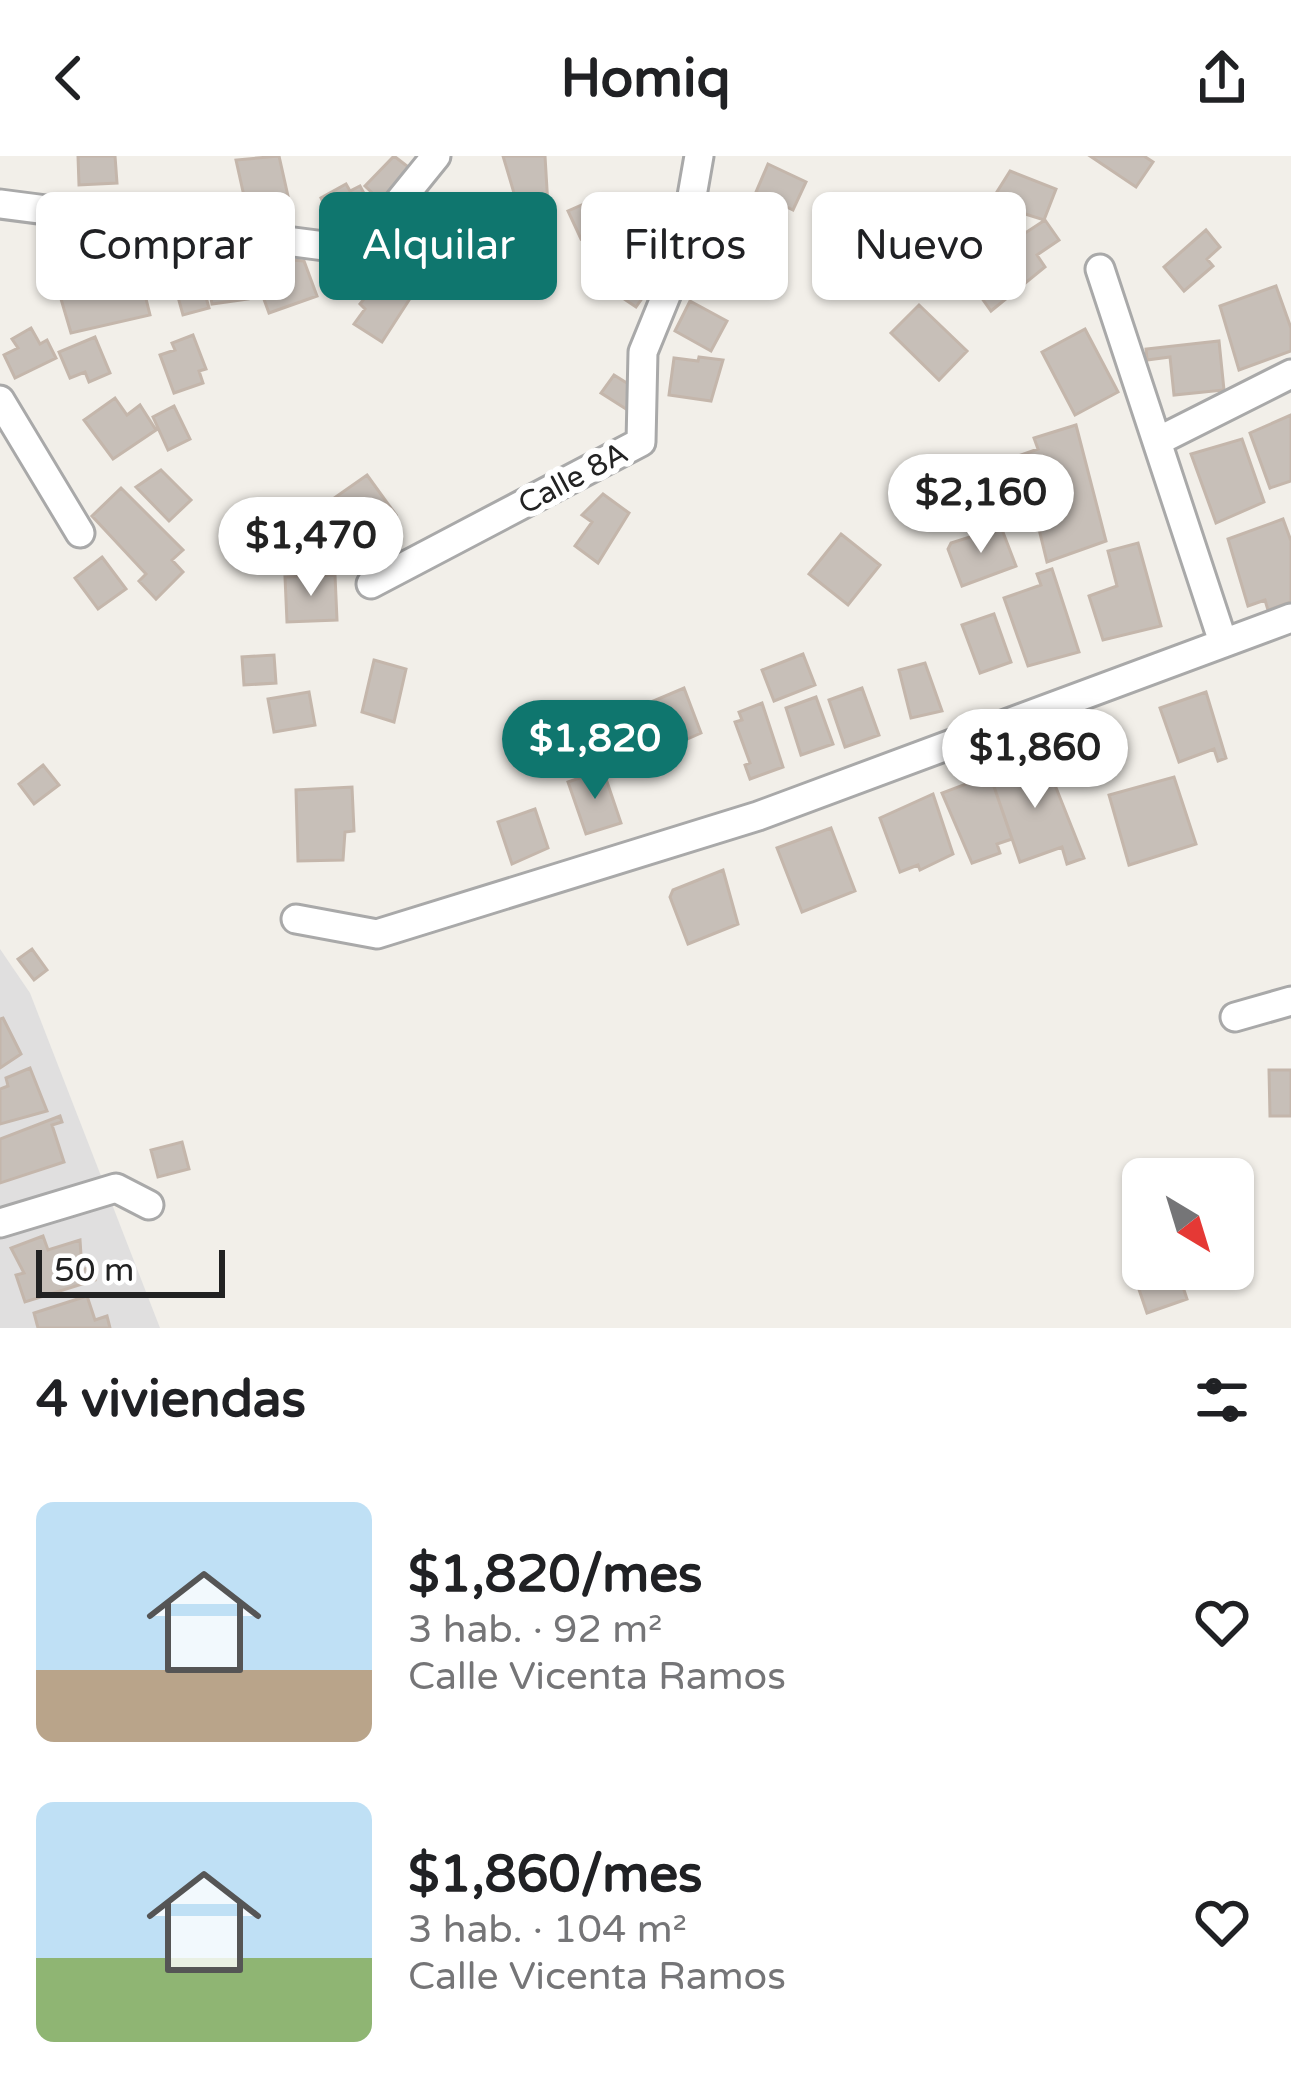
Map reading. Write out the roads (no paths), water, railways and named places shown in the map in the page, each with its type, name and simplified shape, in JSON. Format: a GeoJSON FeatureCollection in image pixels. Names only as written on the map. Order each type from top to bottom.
{"type":"FeatureCollection","features":[{"type":"Feature","properties":{"kind":"street"},"geometry":{"type":"LineString","coordinates":[[0,204],[340,248],[381,224],[436,156]]}},
{"type":"Feature","properties":{"kind":"street","name":"Calle 8A"},"geometry":{"type":"LineString","coordinates":[[371,584],[641,442],[644,352],[680,259],[699,156]]}},
{"type":"Feature","properties":{"kind":"street"},"geometry":{"type":"LineString","coordinates":[[1100,269],[1222,642]]}},
{"type":"Feature","properties":{"kind":"street"},"geometry":{"type":"LineString","coordinates":[[1158,441],[1291,374]]}},
{"type":"Feature","properties":{"kind":"street"},"geometry":{"type":"LineString","coordinates":[[0,400],[80,533]]}},
{"type":"Feature","properties":{"kind":"street"},"geometry":{"type":"LineString","coordinates":[[296,919],[377,934],[758,816],[1291,618]]}},
{"type":"Feature","properties":{"kind":"street"},"geometry":{"type":"LineString","coordinates":[[1234,1017],[1291,1001]]}},
{"type":"Feature","properties":{"kind":"street"},"geometry":{"type":"LineString","coordinates":[[0,1223],[116,1188],[149,1205]]}}]}
